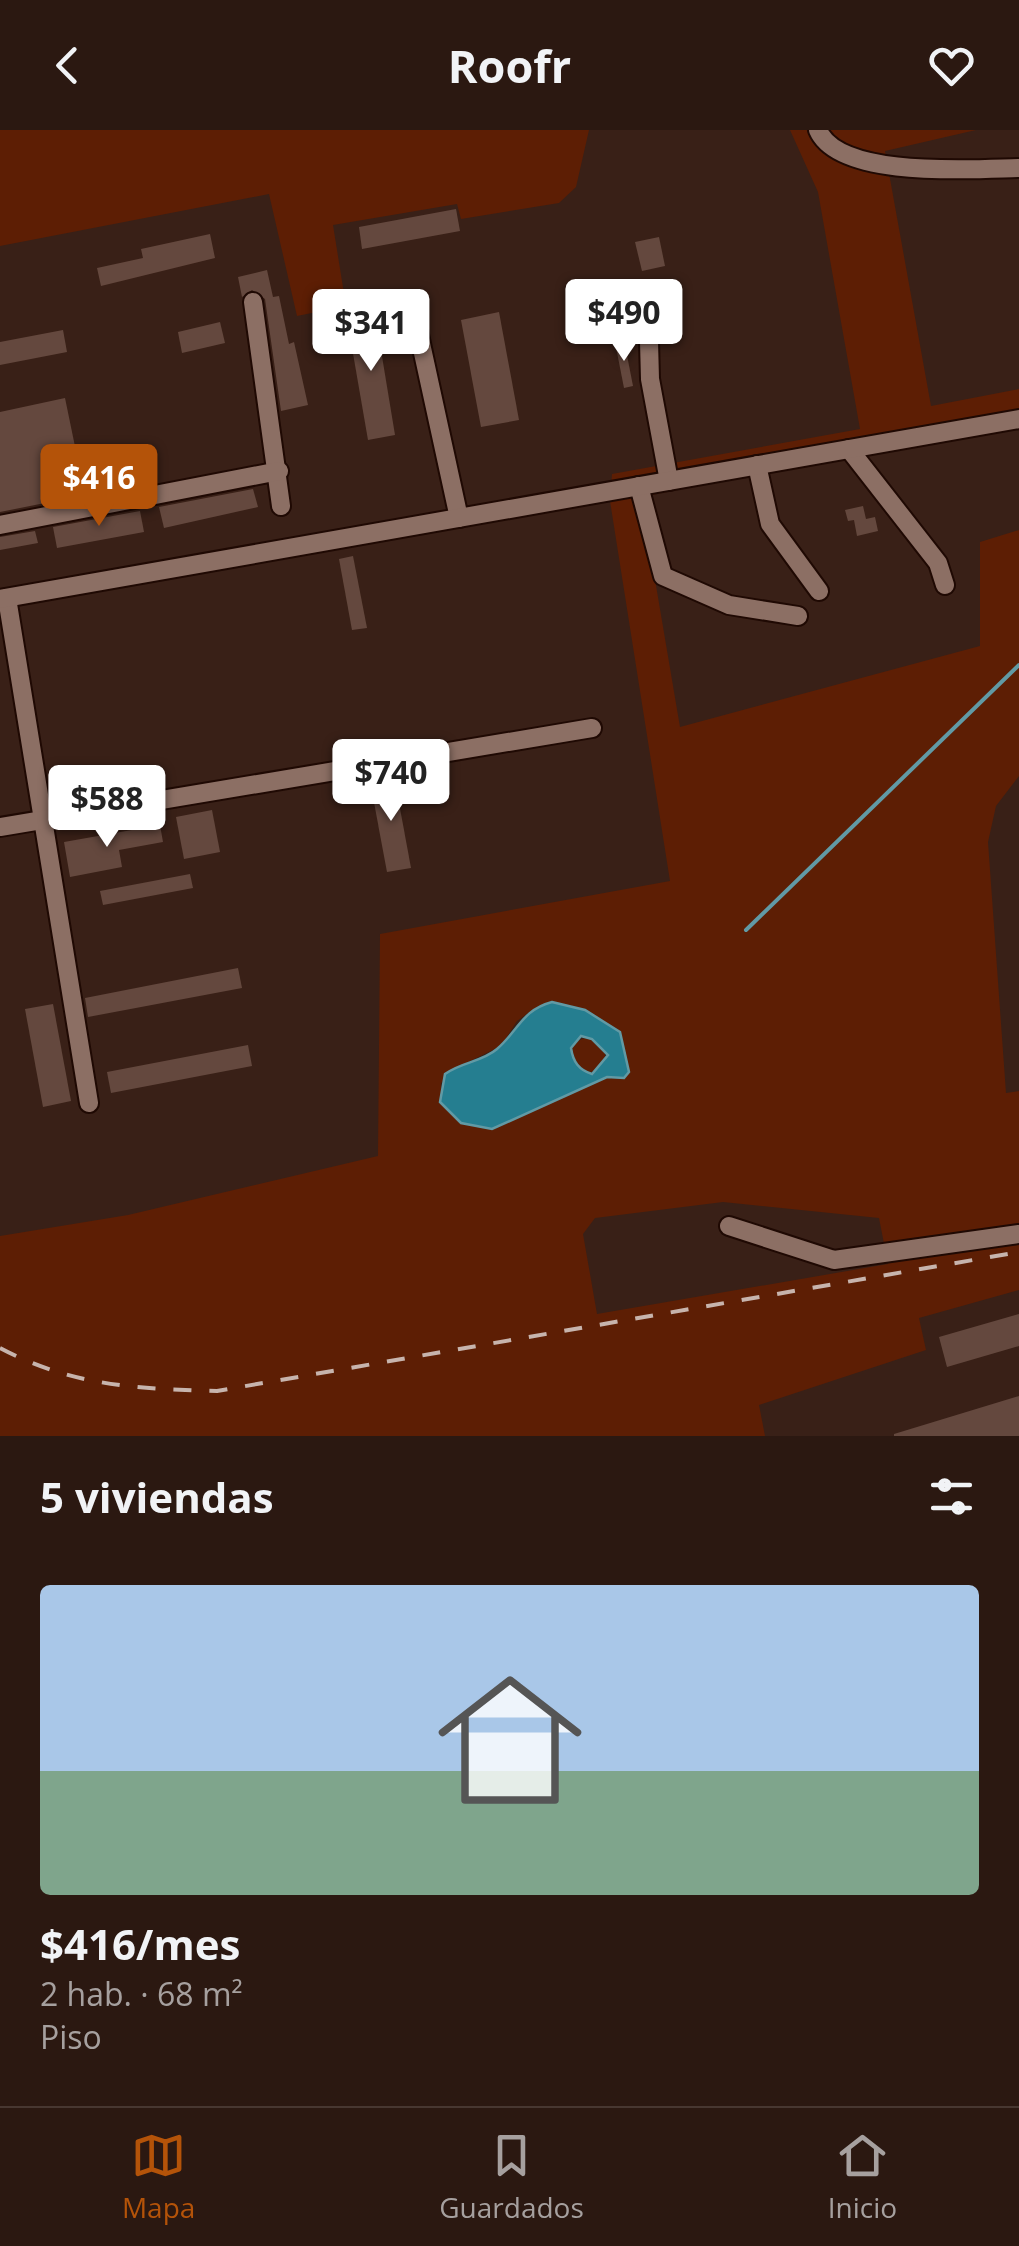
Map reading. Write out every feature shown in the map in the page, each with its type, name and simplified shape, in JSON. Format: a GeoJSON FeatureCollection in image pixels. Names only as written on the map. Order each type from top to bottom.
{"type":"FeatureCollection","features":[{"type":"Feature","properties":{"kind":"street"},"geometry":{"type":"LineString","coordinates":[[818,130],[822,141],[841,152],[922,171],[1019,168]]}},
{"type":"Feature","properties":{"kind":"street"},"geometry":{"type":"LineString","coordinates":[[253,302],[281,506]]}},
{"type":"Feature","properties":{"kind":"street"},"geometry":{"type":"LineString","coordinates":[[648,304],[650,379],[669,480]]}},
{"type":"Feature","properties":{"kind":"street"},"geometry":{"type":"LineString","coordinates":[[413,307],[459,518]]}},
{"type":"Feature","properties":{"kind":"street"},"geometry":{"type":"LineString","coordinates":[[90,1103],[3,598],[1019,419]]}},
{"type":"Feature","properties":{"kind":"street"},"geometry":{"type":"LineString","coordinates":[[848,449],[938,563],[945,584]]}},
{"type":"Feature","properties":{"kind":"street"},"geometry":{"type":"LineString","coordinates":[[757,465],[770,524],[818,591]]}},
{"type":"Feature","properties":{"kind":"street"},"geometry":{"type":"LineString","coordinates":[[0,525],[279,470]]}},
{"type":"Feature","properties":{"kind":"street"},"geometry":{"type":"LineString","coordinates":[[638,486],[663,576],[729,605],[798,616]]}},
{"type":"Feature","properties":{"kind":"street"},"geometry":{"type":"LineString","coordinates":[[0,827],[43,816],[592,728]]}},
{"type":"Feature","properties":{"kind":"street"},"geometry":{"type":"LineString","coordinates":[[729,1226],[834,1260],[1019,1234]]}},
{"type":"Feature","properties":{"kind":"shaded area"},"geometry":{"type":"Polygon","coordinates":[[[0,130],[589,130],[576,187],[559,203],[461,219],[457,204],[333,225],[346,306],[297,316],[269,194],[0,246],[0,130]]]}},
{"type":"Feature","properties":{"kind":"shaded area"},"geometry":{"type":"Polygon","coordinates":[[[790,130],[976,130],[885,151],[931,406],[1019,389],[1019,424],[641,497],[680,727],[980,646],[980,542],[1019,530],[1019,776],[996,806],[988,842],[1006,1093],[1019,1091],[1019,1290],[919,1318],[926,1350],[759,1405],[765,1436],[0,1436],[0,1236],[128,1215],[378,1156],[380,934],[670,881],[610,501],[612,474],[860,429],[818,192],[790,130]],[[585,1010],[531,1011],[517,1021],[501,1046],[466,1063],[441,1083],[441,1102],[461,1123],[492,1129],[607,1077],[624,1078],[629,1071],[620,1032],[585,1010]],[[723,1202],[595,1218],[583,1234],[597,1314],[888,1264],[879,1218],[723,1202]]]}},
{"type":"Feature","properties":{"kind":"shaded area"},"geometry":{"type":"Polygon","coordinates":[[[588,1038],[600,1043],[605,1055],[600,1067],[588,1072],[576,1067],[571,1055],[576,1043],[588,1038]]]}},
{"type":"Feature","properties":{"kind":"water"},"geometry":{"type":"Polygon","coordinates":[[[552,1002],[585,1010],[620,1032],[629,1072],[624,1078],[607,1077],[492,1129],[461,1123],[440,1102],[445,1074],[491,1053],[542,1006],[552,1002]],[[581,1036],[571,1048],[577,1065],[592,1074],[608,1055],[592,1039],[581,1036]]]}},
{"type":"Feature","properties":{"kind":"building"},"geometry":{"type":"Polygon","coordinates":[[[456,209],[460,231],[362,249],[359,227],[456,209]]]}},
{"type":"Feature","properties":{"kind":"building"},"geometry":{"type":"Polygon","coordinates":[[[210,234],[215,258],[101,286],[97,268],[143,258],[141,249],[210,234]]]}},
{"type":"Feature","properties":{"kind":"building"},"geometry":{"type":"Polygon","coordinates":[[[659,237],[665,266],[642,271],[635,242],[659,237]]]}},
{"type":"Feature","properties":{"kind":"building"},"geometry":{"type":"Polygon","coordinates":[[[267,270],[273,297],[279,296],[289,344],[294,342],[308,405],[281,411],[265,299],[252,290],[242,297],[238,277],[267,270]]]}},
{"type":"Feature","properties":{"kind":"building"},"geometry":{"type":"Polygon","coordinates":[[[374,308],[395,435],[368,440],[346,313],[374,308]]]}},
{"type":"Feature","properties":{"kind":"building"},"geometry":{"type":"Polygon","coordinates":[[[499,312],[519,420],[481,427],[461,320],[499,312]]]}},
{"type":"Feature","properties":{"kind":"building"},"geometry":{"type":"Polygon","coordinates":[[[220,322],[225,343],[182,353],[178,332],[220,322]]]}},
{"type":"Feature","properties":{"kind":"building"},"geometry":{"type":"Polygon","coordinates":[[[63,330],[67,352],[0,365],[0,342],[63,330]]]}},
{"type":"Feature","properties":{"kind":"building"},"geometry":{"type":"Polygon","coordinates":[[[624,340],[633,386],[624,388],[615,342],[624,340]]]}},
{"type":"Feature","properties":{"kind":"building"},"geometry":{"type":"Polygon","coordinates":[[[65,398],[85,495],[0,512],[0,412],[65,398]]]}},
{"type":"Feature","properties":{"kind":"building"},"geometry":{"type":"Polygon","coordinates":[[[253,489],[258,507],[164,528],[159,507],[253,489]]]}},
{"type":"Feature","properties":{"kind":"building"},"geometry":{"type":"Polygon","coordinates":[[[863,506],[866,519],[875,517],[878,531],[857,536],[854,520],[848,521],[845,510],[863,506]]]}},
{"type":"Feature","properties":{"kind":"building"},"geometry":{"type":"Polygon","coordinates":[[[140,511],[144,532],[57,548],[53,527],[140,511]]]}},
{"type":"Feature","properties":{"kind":"building"},"geometry":{"type":"Polygon","coordinates":[[[35,531],[38,543],[0,550],[0,537],[35,531]]]}},
{"type":"Feature","properties":{"kind":"building"},"geometry":{"type":"Polygon","coordinates":[[[353,556],[367,628],[352,630],[339,559],[353,556]]]}},
{"type":"Feature","properties":{"kind":"building"},"geometry":{"type":"Polygon","coordinates":[[[394,776],[411,868],[387,872],[370,781],[394,776]]]}},
{"type":"Feature","properties":{"kind":"building"},"geometry":{"type":"Polygon","coordinates":[[[212,810],[220,852],[184,859],[176,817],[212,810]]]}},
{"type":"Feature","properties":{"kind":"building"},"geometry":{"type":"Polygon","coordinates":[[[160,825],[163,842],[119,850],[122,867],[70,877],[64,842],[160,825]]]}},
{"type":"Feature","properties":{"kind":"building"},"geometry":{"type":"Polygon","coordinates":[[[190,874],[193,888],[103,905],[100,891],[190,874]]]}},
{"type":"Feature","properties":{"kind":"building"},"geometry":{"type":"Polygon","coordinates":[[[238,968],[242,988],[88,1017],[85,998],[238,968]]]}},
{"type":"Feature","properties":{"kind":"building"},"geometry":{"type":"Polygon","coordinates":[[[53,1004],[71,1101],[43,1107],[25,1009],[53,1004]]]}},
{"type":"Feature","properties":{"kind":"building"},"geometry":{"type":"Polygon","coordinates":[[[248,1045],[252,1066],[111,1093],[107,1072],[248,1045]]]}},
{"type":"Feature","properties":{"kind":"building"},"geometry":{"type":"Polygon","coordinates":[[[1019,1314],[1019,1346],[947,1367],[939,1337],[1019,1314]]]}},
{"type":"Feature","properties":{"kind":"building"},"geometry":{"type":"Polygon","coordinates":[[[1019,1396],[1019,1436],[894,1436],[894,1434],[1019,1396]]]}},
{"type":"Feature","properties":{"kind":"waterway"},"geometry":{"type":"LineString","coordinates":[[746,930],[1019,665]]}},
{"type":"Feature","properties":{"kind":"railway"},"geometry":{"type":"LineString","coordinates":[[0,1348],[79,1378],[159,1389],[217,1391],[1019,1252]]}}]}
